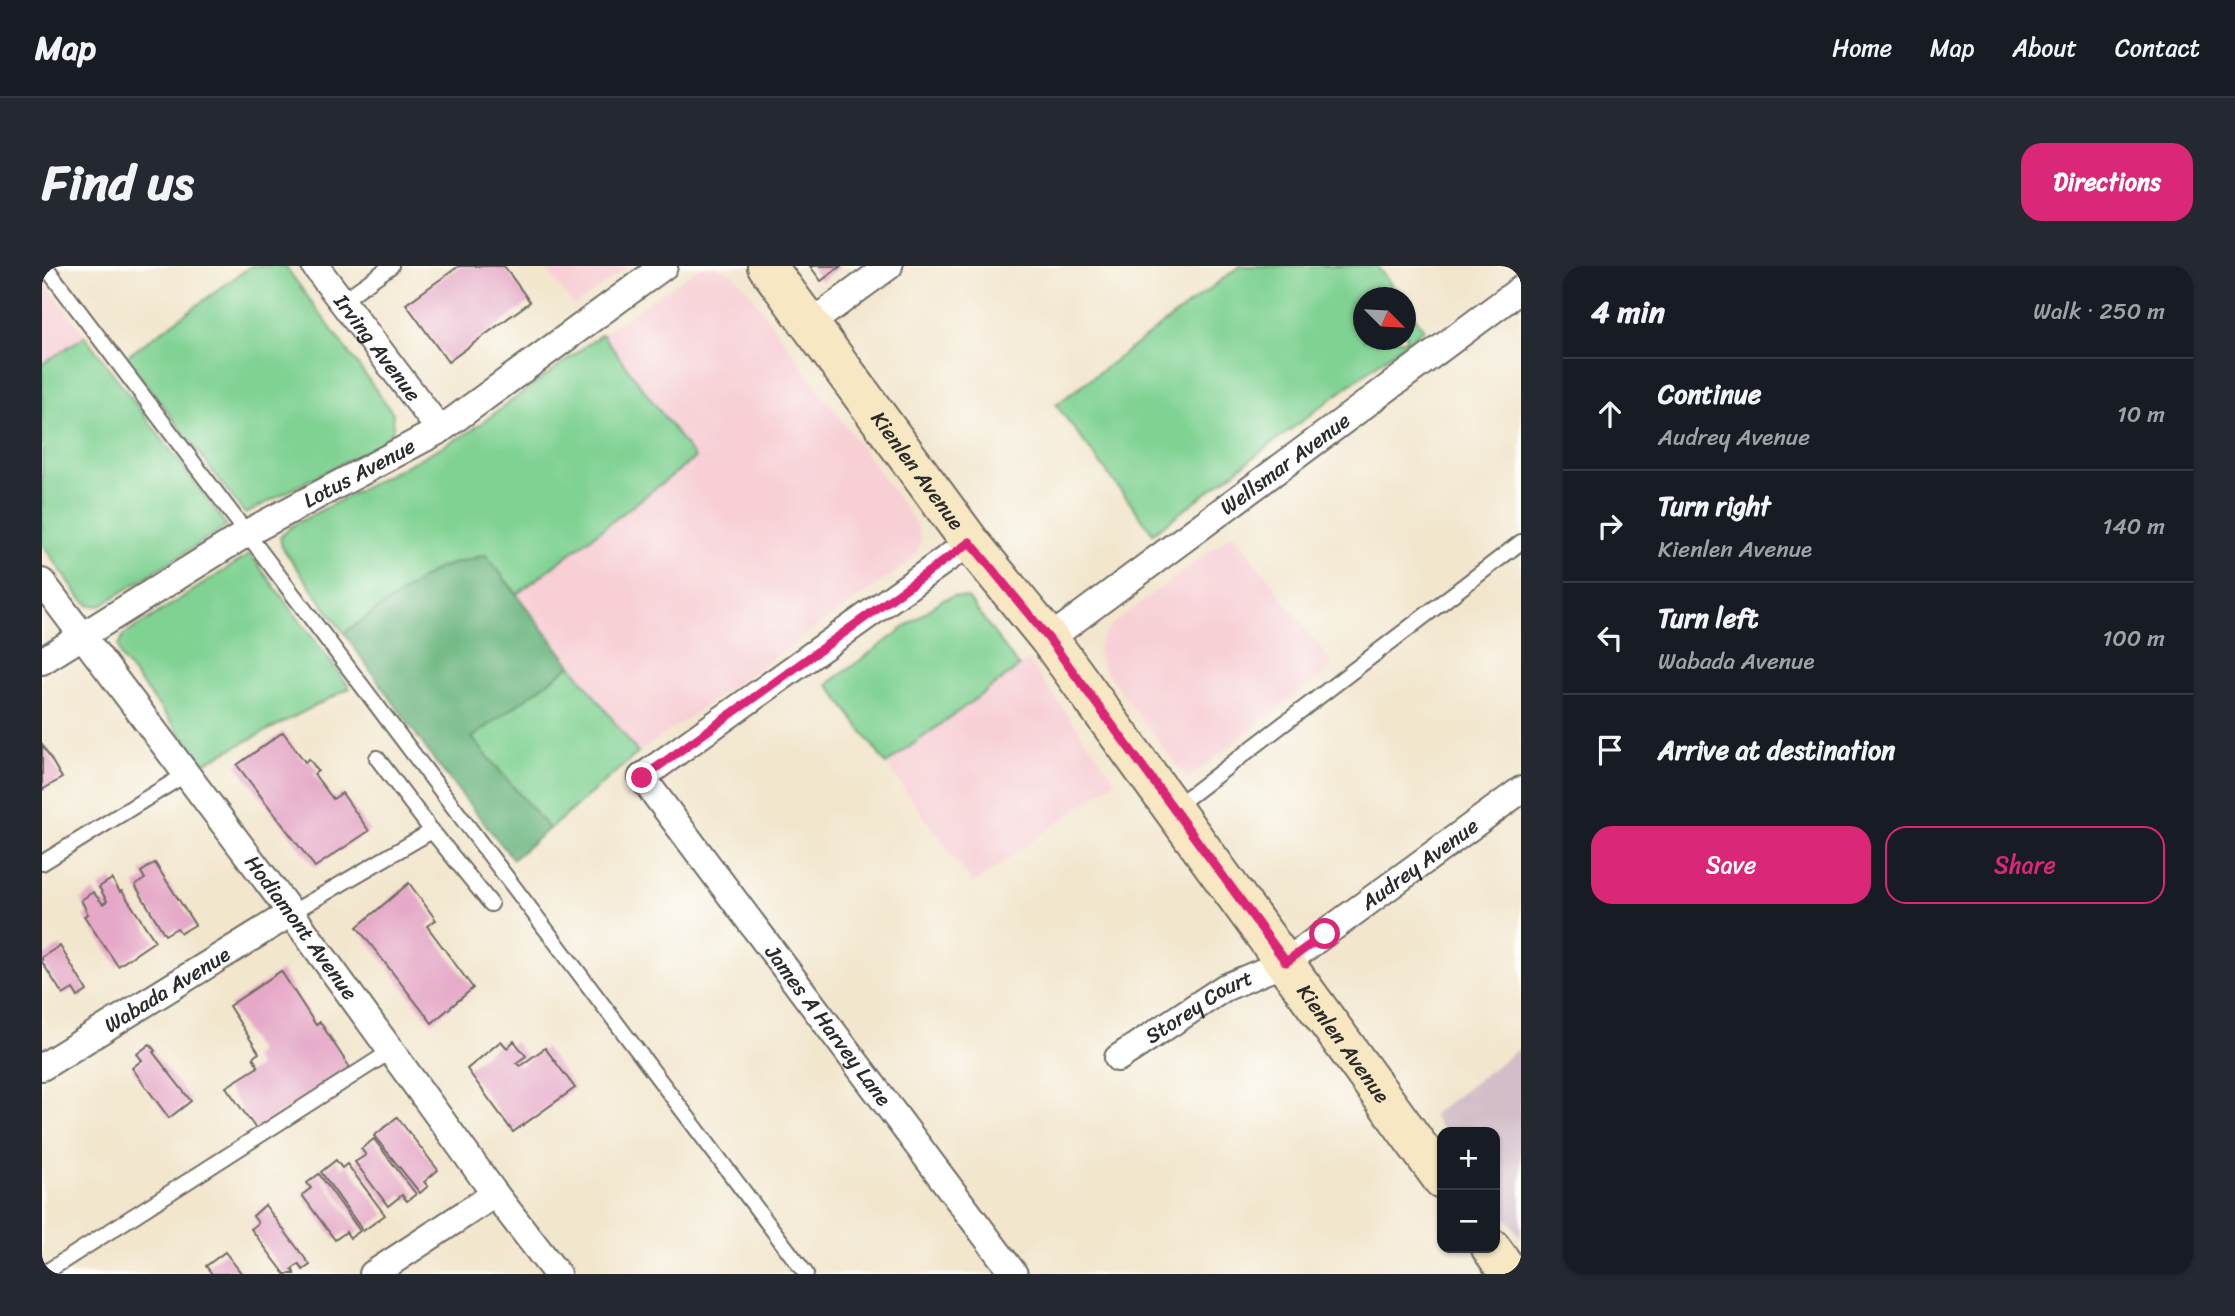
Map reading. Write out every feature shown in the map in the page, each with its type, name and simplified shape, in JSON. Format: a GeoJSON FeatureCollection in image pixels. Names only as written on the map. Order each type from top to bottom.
{"type":"FeatureCollection","features":[{"type":"Feature","properties":{"kind":"main road","name":"Kienlen Avenue"},"geometry":{"type":"LineString","coordinates":[[767,266],[970,542],[1049,639],[1174,808],[1437,1172]]}},
{"type":"Feature","properties":{"kind":"main road"},"geometry":{"type":"LineString","coordinates":[[1495,1253],[1510,1274]]}},
{"type":"Feature","properties":{"kind":"street","name":"Irving Avenue"},"geometry":{"type":"LineString","coordinates":[[315,266],[440,430]]}},
{"type":"Feature","properties":{"kind":"street","name":"Lotus Avenue"},"geometry":{"type":"LineString","coordinates":[[42,661],[247,533],[440,430],[664,266]]}},
{"type":"Feature","properties":{"kind":"street"},"geometry":{"type":"LineString","coordinates":[[811,323],[889,266]]}},
{"type":"Feature","properties":{"kind":"street","name":"Wellsmar Avenue"},"geometry":{"type":"LineString","coordinates":[[1049,639],[1521,289]]}},
{"type":"Feature","properties":{"kind":"street","name":"James A Harvey Lane"},"geometry":{"type":"LineString","coordinates":[[970,542],[642,778],[1014,1274]]}},
{"type":"Feature","properties":{"kind":"street","name":"Hodiamont Avenue"},"geometry":{"type":"LineString","coordinates":[[42,582],[291,913],[495,1194],[557,1274]]}},
{"type":"Feature","properties":{"kind":"street","name":"Audrey Avenue"},"geometry":{"type":"LineString","coordinates":[[1286,962],[1521,790]]}},
{"type":"Feature","properties":{"kind":"street","name":"Wabada Avenue"},"geometry":{"type":"LineString","coordinates":[[42,1067],[291,913]]}},
{"type":"Feature","properties":{"kind":"street","name":"Storey Court"},"geometry":{"type":"LineString","coordinates":[[1118,1058],[1224,988],[1286,962]]}},
{"type":"Feature","properties":{"kind":"street"},"geometry":{"type":"LineString","coordinates":[[373,1274],[495,1194]]}},
{"type":"Feature","properties":{"kind":"lane"},"geometry":{"type":"LineString","coordinates":[[45,266],[806,1274]]}},
{"type":"Feature","properties":{"kind":"lane"},"geometry":{"type":"LineString","coordinates":[[342,301],[391,266]]}},
{"type":"Feature","properties":{"kind":"lane"},"geometry":{"type":"LineString","coordinates":[[1174,808],[1521,542]]}},
{"type":"Feature","properties":{"kind":"lane"},"geometry":{"type":"LineString","coordinates":[[377,758],[491,904]]}},
{"type":"Feature","properties":{"kind":"lane"},"geometry":{"type":"LineString","coordinates":[[42,863],[186,774]]}},
{"type":"Feature","properties":{"kind":"lane"},"geometry":{"type":"LineString","coordinates":[[291,913],[432,831]]}},
{"type":"Feature","properties":{"kind":"lane"},"geometry":{"type":"LineString","coordinates":[[43,1274],[391,1051]]}},
{"type":"Feature","properties":{"kind":"shaded area"},"geometry":{"type":"Polygon","coordinates":[[[544,266],[629,266],[574,306],[544,266]]]}},
{"type":"Feature","properties":{"kind":"shaded area"},"geometry":{"type":"Polygon","coordinates":[[[715,266],[734,275],[746,288],[916,524],[921,540],[917,552],[908,563],[638,753],[517,594],[694,458],[602,334],[700,267],[715,266]]]}},
{"type":"Feature","properties":{"kind":"shaded area"},"geometry":{"type":"Polygon","coordinates":[[[42,278],[85,336],[42,364],[42,278]]]}},
{"type":"Feature","properties":{"kind":"shaded area"},"geometry":{"type":"Polygon","coordinates":[[[1234,533],[1334,666],[1187,779],[1102,666],[1097,653],[1100,641],[1111,625],[1234,533]]]}},
{"type":"Feature","properties":{"kind":"shaded area"},"geometry":{"type":"Polygon","coordinates":[[[1028,660],[1116,781],[973,884],[886,764],[1028,660]]]}},
{"type":"Feature","properties":{"kind":"shaded area"},"geometry":{"type":"Polygon","coordinates":[[[1521,1047],[1521,1238],[1500,1209],[1500,1127],[1440,1127],[1432,1115],[1521,1047]]]}},
{"type":"Feature","properties":{"kind":"green space"},"geometry":{"type":"Polygon","coordinates":[[[251,266],[285,266],[393,413],[393,430],[384,441],[245,514],[126,357],[251,266]]]}},
{"type":"Feature","properties":{"kind":"green space"},"geometry":{"type":"Polygon","coordinates":[[[1240,266],[1377,266],[1393,287],[1353,287],[1353,350],[1396,350],[1153,533],[1056,405],[1240,266]]]}},
{"type":"Feature","properties":{"kind":"green space"},"geometry":{"type":"Polygon","coordinates":[[[1416,318],[1424,329],[1416,335],[1416,318]]]}},
{"type":"Feature","properties":{"kind":"green space"},"geometry":{"type":"Polygon","coordinates":[[[602,334],[695,458],[517,594],[485,555],[438,568],[344,633],[282,547],[280,537],[293,525],[468,433],[602,334]]]}},
{"type":"Feature","properties":{"kind":"green space"},"geometry":{"type":"Polygon","coordinates":[[[85,336],[227,526],[100,606],[89,605],[80,597],[42,544],[42,364],[85,336]]]}},
{"type":"Feature","properties":{"kind":"green space"},"geometry":{"type":"Polygon","coordinates":[[[250,554],[350,688],[204,763],[121,658],[118,646],[124,635],[250,554]]]}},
{"type":"Feature","properties":{"kind":"green space"},"geometry":{"type":"Polygon","coordinates":[[[486,555],[571,665],[472,738],[549,829],[513,859],[437,764],[344,633],[438,568],[486,555]]]}},
{"type":"Feature","properties":{"kind":"green space"},"geometry":{"type":"Polygon","coordinates":[[[954,596],[968,598],[1019,667],[886,764],[828,684],[942,600],[954,596]]]}},
{"type":"Feature","properties":{"kind":"green space"},"geometry":{"type":"Polygon","coordinates":[[[571,665],[638,753],[549,829],[471,738],[571,665]]]}},
{"type":"Feature","properties":{"kind":"building"},"geometry":{"type":"Polygon","coordinates":[[[459,266],[504,266],[530,302],[448,362],[406,304],[459,266]]]}},
{"type":"Feature","properties":{"kind":"building"},"geometry":{"type":"Polygon","coordinates":[[[810,266],[841,266],[821,281],[810,266]]]}},
{"type":"Feature","properties":{"kind":"building"},"geometry":{"type":"Polygon","coordinates":[[[283,732],[305,762],[309,759],[318,771],[314,774],[333,799],[342,793],[369,831],[315,867],[237,765],[283,732]]]}},
{"type":"Feature","properties":{"kind":"building"},"geometry":{"type":"Polygon","coordinates":[[[42,744],[62,778],[42,790],[42,744]]]}},
{"type":"Feature","properties":{"kind":"building"},"geometry":{"type":"Polygon","coordinates":[[[155,863],[195,925],[181,933],[177,928],[165,935],[135,885],[145,879],[141,872],[155,863]]]}},
{"type":"Feature","properties":{"kind":"building"},"geometry":{"type":"Polygon","coordinates":[[[112,879],[155,941],[118,966],[84,916],[88,914],[81,900],[93,892],[103,904],[107,901],[99,887],[112,879]]]}},
{"type":"Feature","properties":{"kind":"building"},"geometry":{"type":"Polygon","coordinates":[[[409,883],[436,920],[427,926],[473,988],[432,1023],[357,927],[409,883]]]}},
{"type":"Feature","properties":{"kind":"building"},"geometry":{"type":"Polygon","coordinates":[[[60,946],[87,991],[78,997],[73,989],[63,995],[42,962],[42,957],[60,946]]]}},
{"type":"Feature","properties":{"kind":"building"},"geometry":{"type":"Polygon","coordinates":[[[281,971],[316,1025],[320,1022],[350,1068],[256,1129],[226,1087],[258,1067],[253,1057],[259,1053],[229,1006],[281,971]]]}},
{"type":"Feature","properties":{"kind":"building"},"geometry":{"type":"Polygon","coordinates":[[[501,1041],[507,1048],[514,1041],[526,1056],[516,1063],[520,1066],[545,1048],[575,1088],[513,1132],[467,1069],[501,1041]]]}},
{"type":"Feature","properties":{"kind":"building"},"geometry":{"type":"Polygon","coordinates":[[[150,1044],[155,1051],[153,1052],[191,1101],[169,1118],[132,1068],[142,1060],[137,1054],[150,1044]]]}},
{"type":"Feature","properties":{"kind":"building"},"geometry":{"type":"Polygon","coordinates":[[[397,1117],[438,1170],[424,1182],[428,1186],[420,1193],[374,1136],[397,1117]]]}},
{"type":"Feature","properties":{"kind":"building"},"geometry":{"type":"Polygon","coordinates":[[[374,1139],[416,1194],[407,1201],[402,1195],[388,1206],[355,1162],[366,1155],[361,1149],[374,1139]]]}},
{"type":"Feature","properties":{"kind":"building"},"geometry":{"type":"Polygon","coordinates":[[[336,1160],[342,1168],[347,1164],[385,1215],[363,1231],[321,1172],[336,1160]]]}},
{"type":"Feature","properties":{"kind":"building"},"geometry":{"type":"Polygon","coordinates":[[[319,1174],[360,1231],[350,1238],[346,1232],[335,1240],[302,1195],[311,1188],[307,1183],[319,1174]]]}},
{"type":"Feature","properties":{"kind":"building"},"geometry":{"type":"Polygon","coordinates":[[[265,1205],[310,1265],[303,1270],[299,1264],[292,1269],[295,1274],[285,1274],[251,1229],[258,1223],[253,1216],[265,1205]]]}},
{"type":"Feature","properties":{"kind":"building"},"geometry":{"type":"Polygon","coordinates":[[[225,1252],[242,1274],[212,1274],[206,1266],[225,1252]]]}},
{"type":"Feature","properties":{"kind":"route"},"geometry":{"type":"LineString","coordinates":[[642,778],[970,542],[1049,639],[1286,962],[1325,934]]}}]}
